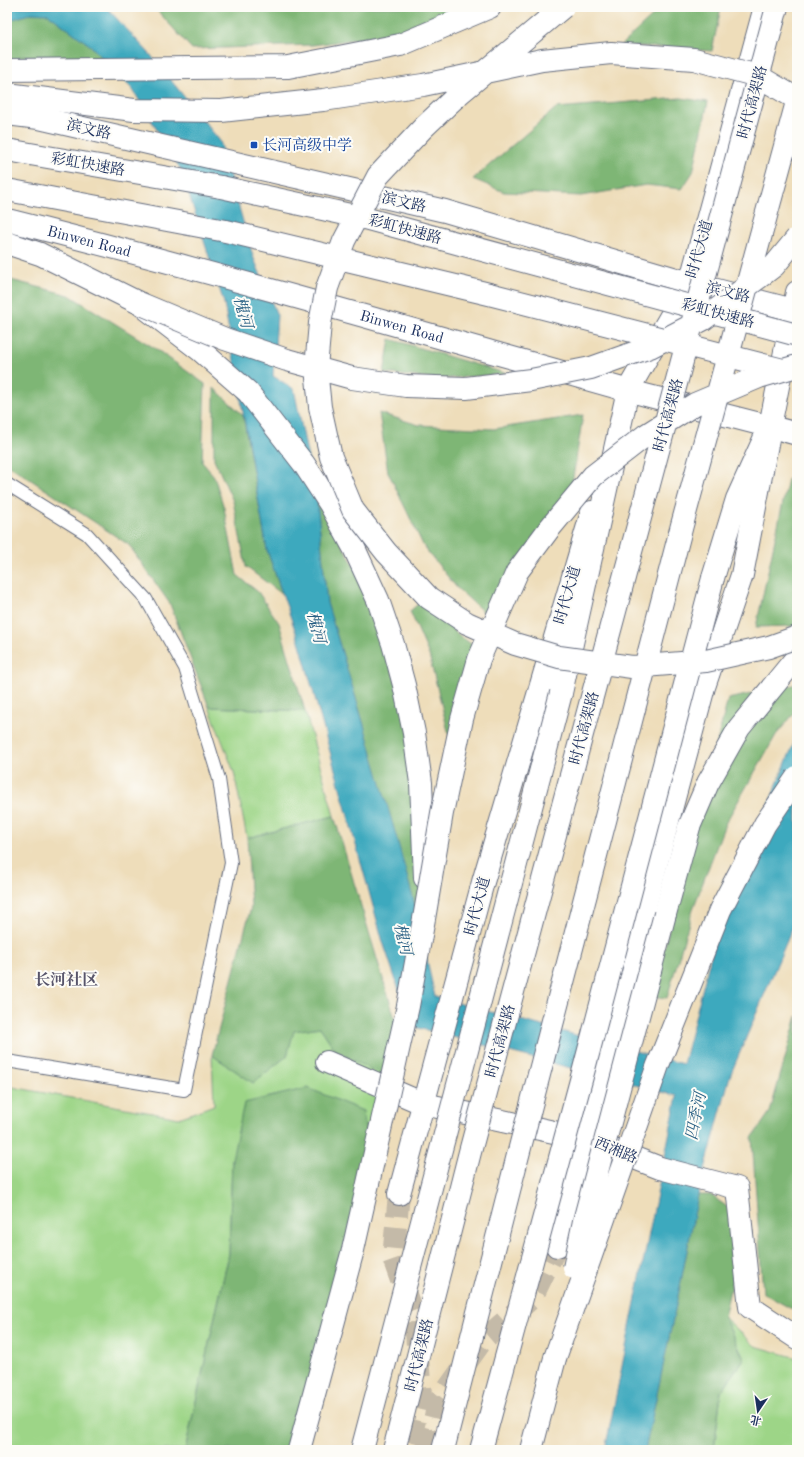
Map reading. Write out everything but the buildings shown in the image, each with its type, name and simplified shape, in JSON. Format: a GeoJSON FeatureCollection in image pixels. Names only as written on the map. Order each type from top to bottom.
{"type":"FeatureCollection","features":[{"type":"Feature","properties":{"kind":"main road"},"geometry":{"type":"LineString","coordinates":[[7,70],[288,67],[400,44],[490,7]]}},
{"type":"Feature","properties":{"kind":"main road"},"geometry":{"type":"LineString","coordinates":[[563,7],[460,93],[423,128],[378,176],[344,241],[327,288],[320,323],[316,368],[320,407],[331,457],[353,510],[386,552],[429,598],[466,623],[515,644],[559,657],[632,667],[706,661],[769,647],[797,637]]}},
{"type":"Feature","properties":{"kind":"main road","name":"时代大道"},"geometry":{"type":"LineString","coordinates":[[400,1194],[483,882],[628,390],[690,283],[765,7]]}},
{"type":"Feature","properties":{"kind":"main road","name":"时代高架路"},"geometry":{"type":"LineString","coordinates":[[394,1450],[472,1144],[777,7]]}},
{"type":"Feature","properties":{"kind":"main road"},"geometry":{"type":"LineString","coordinates":[[7,94],[134,110],[221,111],[323,100],[423,85],[542,60],[611,53],[694,59],[758,76],[797,101],[682,525],[519,1151],[443,1450]]}},
{"type":"Feature","properties":{"kind":"main road","name":"滨文路"},"geometry":{"type":"LineString","coordinates":[[7,114],[39,118],[445,211],[690,283],[796,304]]}},
{"type":"Feature","properties":{"kind":"main road","name":"彩虹快速路"},"geometry":{"type":"LineString","coordinates":[[7,150],[221,187],[364,218],[797,335]]}},
{"type":"Feature","properties":{"kind":"main road"},"geometry":{"type":"LineString","coordinates":[[7,190],[226,231],[497,296],[797,374]]}},
{"type":"Feature","properties":{"kind":"main road","name":"Binwen Road"},"geometry":{"type":"LineString","coordinates":[[7,220],[437,336],[628,390],[797,434]]}},
{"type":"Feature","properties":{"kind":"main road"},"geometry":{"type":"LineString","coordinates":[[7,243],[40,254],[139,303],[224,339],[287,360],[352,378],[406,386],[466,388],[531,380],[591,368],[650,347],[704,319],[774,266],[797,238]]}},
{"type":"Feature","properties":{"kind":"main road"},"geometry":{"type":"LineString","coordinates":[[139,303],[200,350],[248,392],[304,464],[330,504],[354,548],[378,600],[404,685],[410,712],[421,783],[425,850],[425,913]]}},
{"type":"Feature","properties":{"kind":"main road"},"geometry":{"type":"LineString","coordinates":[[557,1246],[704,687],[742,575],[755,514],[770,426],[796,304]]}},
{"type":"Feature","properties":{"kind":"main road"},"geometry":{"type":"LineString","coordinates":[[300,1450],[353,1250],[408,1006],[442,813],[462,719],[479,659],[517,572],[549,529],[593,476],[646,435],[695,404],[759,377],[797,366]]}},
{"type":"Feature","properties":{"kind":"main road"},"geometry":{"type":"LineString","coordinates":[[362,1450],[561,693],[628,390]]}},
{"type":"Feature","properties":{"kind":"main road"},"geometry":{"type":"LineString","coordinates":[[481,1450],[584,1069],[713,578],[737,499],[770,426]]}},
{"type":"Feature","properties":{"kind":"main road"},"geometry":{"type":"LineString","coordinates":[[531,1450],[555,1358],[584,1221],[689,827],[708,783],[739,728],[797,657]]}},
{"type":"Feature","properties":{"kind":"main road"},"geometry":{"type":"LineString","coordinates":[[555,1358],[658,1065],[720,910],[766,824],[797,777]]}},
{"type":"Feature","properties":{"kind":"main road","name":"西湘路"},"geometry":{"type":"LineString","coordinates":[[327,1062],[424,1104],[586,1139],[660,1168],[737,1188],[750,1307],[797,1338]]}},
{"type":"Feature","properties":{"kind":"lane"},"geometry":{"type":"LineString","coordinates":[[7,484],[88,534],[146,599],[185,668],[219,779],[231,863],[184,1090],[7,1061]]}},
{"type":"Feature","properties":{"kind":"green space"},"geometry":{"type":"Polygon","coordinates":[[[154,7],[471,7],[400,33],[313,45],[192,49],[154,7]]]}},
{"type":"Feature","properties":{"kind":"green space"},"geometry":{"type":"Polygon","coordinates":[[[662,7],[721,7],[712,51],[621,45],[662,7]]]}},
{"type":"Feature","properties":{"kind":"green space"},"geometry":{"type":"Polygon","coordinates":[[[32,13],[48,14],[91,46],[104,60],[7,66],[7,21],[32,13]]]}},
{"type":"Feature","properties":{"kind":"green space"},"geometry":{"type":"Polygon","coordinates":[[[681,98],[708,102],[693,172],[682,189],[646,185],[581,196],[504,192],[473,179],[556,108],[681,98]]]}},
{"type":"Feature","properties":{"kind":"green space"},"geometry":{"type":"Polygon","coordinates":[[[7,279],[69,295],[156,349],[205,384],[202,462],[214,476],[224,508],[237,575],[258,592],[279,623],[305,711],[209,707],[170,604],[129,545],[7,464],[7,279]]]}},
{"type":"Feature","properties":{"kind":"green space"},"geometry":{"type":"Polygon","coordinates":[[[390,339],[508,374],[437,379],[384,373],[390,339]]]}},
{"type":"Feature","properties":{"kind":"green space"},"geometry":{"type":"Polygon","coordinates":[[[214,388],[243,415],[267,550],[282,594],[246,567],[233,501],[214,459],[214,388]]]}},
{"type":"Feature","properties":{"kind":"green space"},"geometry":{"type":"Polygon","coordinates":[[[379,413],[419,425],[494,429],[583,415],[571,490],[489,617],[457,588],[424,547],[388,472],[379,413]]]}},
{"type":"Feature","properties":{"kind":"green space"},"geometry":{"type":"Polygon","coordinates":[[[797,473],[797,626],[756,627],[788,479],[797,473]]]}},
{"type":"Feature","properties":{"kind":"green space"},"geometry":{"type":"Polygon","coordinates":[[[317,501],[364,583],[407,716],[422,903],[417,913],[361,715],[327,603],[317,501]]]}},
{"type":"Feature","properties":{"kind":"green space"},"geometry":{"type":"Polygon","coordinates":[[[424,599],[456,633],[489,657],[452,747],[429,655],[410,611],[424,599]]]}},
{"type":"Feature","properties":{"kind":"green space"},"geometry":{"type":"Polygon","coordinates":[[[797,684],[797,710],[776,735],[725,824],[693,909],[667,998],[652,996],[728,699],[797,684]]]}},
{"type":"Feature","properties":{"kind":"green space"},"geometry":{"type":"Polygon","coordinates":[[[209,707],[305,711],[334,816],[247,838],[234,772],[209,707]]]}},
{"type":"Feature","properties":{"kind":"green space"},"geometry":{"type":"Polygon","coordinates":[[[334,816],[399,1032],[388,1074],[372,1070],[336,1051],[320,1027],[294,1031],[287,1056],[253,1083],[212,1055],[251,907],[247,838],[334,816]]]}},
{"type":"Feature","properties":{"kind":"green space"},"geometry":{"type":"Polygon","coordinates":[[[797,1016],[797,1312],[763,1293],[752,1138],[770,1112],[797,1016]]]}},
{"type":"Feature","properties":{"kind":"green space"},"geometry":{"type":"Polygon","coordinates":[[[320,1027],[336,1051],[388,1074],[369,1151],[232,1159],[229,1254],[185,1450],[7,1450],[7,1086],[179,1118],[214,1105],[212,1055],[253,1082],[287,1056],[293,1031],[320,1027]]]}},
{"type":"Feature","properties":{"kind":"green space"},"geometry":{"type":"Polygon","coordinates":[[[308,1088],[363,1111],[369,1151],[293,1450],[185,1450],[229,1254],[232,1159],[244,1103],[308,1088]]]}},
{"type":"Feature","properties":{"kind":"green space"},"geometry":{"type":"Polygon","coordinates":[[[698,1195],[711,1195],[730,1209],[735,1267],[724,1317],[744,1359],[721,1392],[714,1450],[645,1450],[679,1291],[698,1195]]]}},
{"type":"Feature","properties":{"kind":"green space"},"geometry":{"type":"Polygon","coordinates":[[[724,1317],[755,1346],[797,1358],[797,1450],[714,1450],[721,1392],[744,1359],[724,1317]]]}},
{"type":"Feature","properties":{"kind":"water"},"geometry":{"type":"Polygon","coordinates":[[[7,7],[106,7],[149,53],[220,141],[253,256],[277,315],[273,376],[294,389],[317,501],[327,603],[397,839],[417,913],[435,997],[683,1064],[720,921],[797,736],[797,917],[730,1076],[698,1195],[645,1450],[605,1450],[677,1096],[411,1026],[383,942],[300,644],[267,550],[224,303],[181,170],[133,90],[91,46],[48,14],[32,13],[7,21],[7,7]]]}},
{"type":"Feature","properties":{"kind":"tunnel"},"geometry":{"type":"LineString","coordinates":[[399,1194],[393,1258],[415,1320],[421,1395],[408,1450]]}},
{"type":"Feature","properties":{"kind":"tunnel"},"geometry":{"type":"LineString","coordinates":[[426,1450],[439,1401],[482,1341],[532,1298],[557,1246]]}},
{"type":"Feature","properties":{"kind":"place","name":"长河高级中学"},"geometry":{"type":"Point","coordinates":[254,145]}},
{"type":"Feature","properties":{"kind":"district","name":"长河社区"},"geometry":{"type":"Point","coordinates":[66,979]}},
{"type":"Feature","properties":{"kind":"water label","name":"槐河"},"geometry":{"type":"Point","coordinates":[244,312]}},
{"type":"Feature","properties":{"kind":"water label","name":"槐河"},"geometry":{"type":"Point","coordinates":[317,627]}},
{"type":"Feature","properties":{"kind":"water label","name":"槐河"},"geometry":{"type":"Point","coordinates":[404,939]}},
{"type":"Feature","properties":{"kind":"water label","name":"四季河"},"geometry":{"type":"Point","coordinates":[695,1116]}}]}
